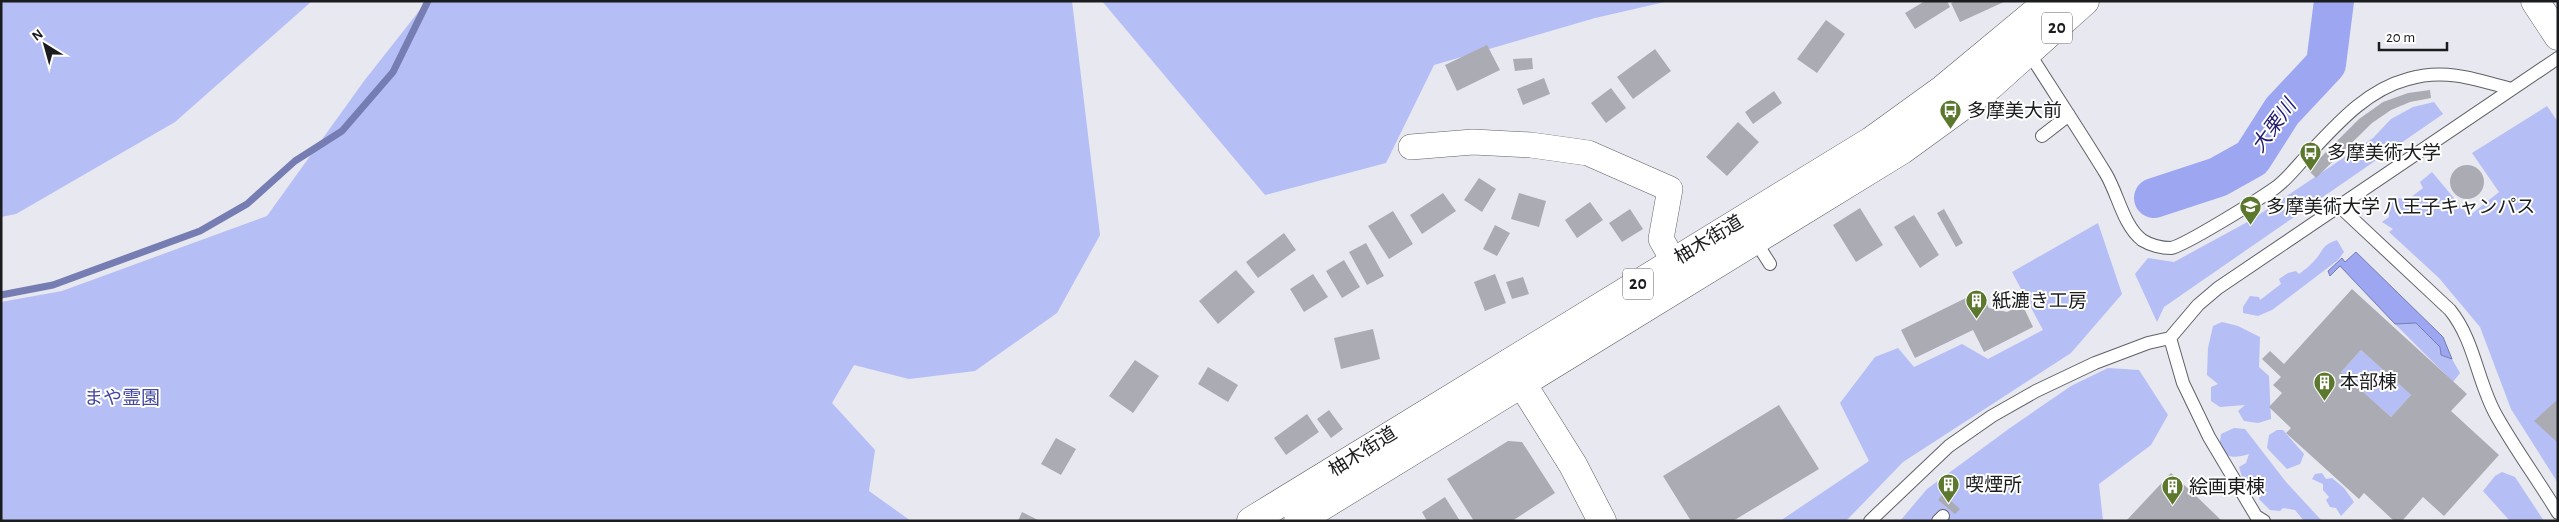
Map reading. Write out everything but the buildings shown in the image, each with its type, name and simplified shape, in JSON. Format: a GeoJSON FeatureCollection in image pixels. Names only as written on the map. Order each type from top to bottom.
{"type":"FeatureCollection","features":[{"type":"Feature","properties":{"kind":"main road","name":"柚木街道"},"geometry":{"type":"LineString","coordinates":[[1251,521],[1301,513],[1516,373],[1674,262],[1870,141],[1944,90],[2084,1]]}},
{"type":"Feature","properties":{"kind":"main road"},"geometry":{"type":"LineString","coordinates":[[2535,1],[2558,36]]}},
{"type":"Feature","properties":{"kind":"main road","name":"柚木街道"},"geometry":{"type":"LineString","coordinates":[[1516,373],[1763,253],[1902,150],[1960,110],[2022,42],[2037,5]]}},
{"type":"Feature","properties":{"kind":"main road"},"geometry":{"type":"LineString","coordinates":[[1516,373],[1573,465],[1602,521]]}},
{"type":"Feature","properties":{"kind":"street"},"geometry":{"type":"LineString","coordinates":[[1411,147],[1473,142],[1531,145],[1588,153],[1670,189],[1661,238],[1674,262]]}},
{"type":"Feature","properties":{"kind":"lane"},"geometry":{"type":"LineString","coordinates":[[2022,42],[2107,176],[2138,235],[2144,241],[2159,247],[2171,248],[2180,246],[2276,188],[2341,121],[2359,105],[2387,86],[2435,73],[2470,77],[2511,89]]}},
{"type":"Feature","properties":{"kind":"lane"},"geometry":{"type":"LineString","coordinates":[[1870,521],[1949,446],[1992,416],[2036,391],[2095,363],[2148,343],[2170,338],[2198,305],[2218,288],[2558,58]]}},
{"type":"Feature","properties":{"kind":"lane"},"geometry":{"type":"LineString","coordinates":[[2042,136],[2069,115]]}},
{"type":"Feature","properties":{"kind":"lane"},"geometry":{"type":"LineString","coordinates":[[2339,206],[2450,310],[2460,323],[2471,345],[2484,388],[2496,415],[2558,513]]}},
{"type":"Feature","properties":{"kind":"lane"},"geometry":{"type":"LineString","coordinates":[[2170,338],[2182,384],[2209,437],[2256,516],[2264,521]]}},
{"type":"Feature","properties":{"kind":"green space"},"geometry":{"type":"Polygon","coordinates":[[[1,1],[312,1],[175,122],[16,214],[1,217],[1,1]]]}},
{"type":"Feature","properties":{"kind":"green space","name":"まや霊園"},"geometry":{"type":"Polygon","coordinates":[[[427,1],[1072,1],[1100,235],[1057,313],[975,371],[909,379],[854,365],[832,403],[875,450],[869,491],[911,521],[1,521],[1,302],[62,291],[267,216],[364,81],[427,1]]]}},
{"type":"Feature","properties":{"kind":"green space"},"geometry":{"type":"Polygon","coordinates":[[[1102,1],[1669,1],[1595,18],[1434,65],[1386,163],[1265,195],[1102,1]]]}},
{"type":"Feature","properties":{"kind":"green space"},"geometry":{"type":"Polygon","coordinates":[[[2434,102],[2443,114],[2164,307],[2157,322],[2135,274],[2148,258],[2174,262],[2251,220],[2373,138],[2391,119],[2413,107],[2434,102]]]}},
{"type":"Feature","properties":{"kind":"green space"},"geometry":{"type":"Polygon","coordinates":[[[2547,106],[2558,122],[2558,399],[2552,405],[2558,443],[2558,483],[2511,409],[2480,327],[2439,278],[2389,232],[2393,229],[2382,222],[2389,217],[2389,203],[2400,198],[2406,201],[2423,188],[2420,182],[2432,172],[2469,216],[2499,192],[2472,153],[2547,106]]]}},
{"type":"Feature","properties":{"kind":"green space"},"geometry":{"type":"Polygon","coordinates":[[[2098,223],[2122,294],[2071,353],[1903,462],[1846,521],[1780,521],[1869,461],[1840,403],[1875,357],[1898,348],[1914,367],[1962,344],[1988,359],[2043,330],[2012,272],[2098,223]]]}},
{"type":"Feature","properties":{"kind":"green space"},"geometry":{"type":"Polygon","coordinates":[[[2337,240],[2344,252],[2338,260],[2272,310],[2258,316],[2243,313],[2243,307],[2250,296],[2259,297],[2260,300],[2281,284],[2279,279],[2288,273],[2296,271],[2299,274],[2312,263],[2325,247],[2337,240]]]}},
{"type":"Feature","properties":{"kind":"green space"},"geometry":{"type":"Polygon","coordinates":[[[2222,322],[2238,326],[2260,337],[2259,367],[2269,376],[2271,419],[2258,423],[2244,421],[2238,411],[2245,405],[2220,407],[2211,401],[2211,387],[2218,384],[2207,375],[2208,348],[2213,326],[2222,322]]]}},
{"type":"Feature","properties":{"kind":"green space"},"geometry":{"type":"Polygon","coordinates":[[[2416,323],[2440,347],[2441,355],[2452,359],[2460,373],[2453,382],[2395,324],[2416,323]]]}},
{"type":"Feature","properties":{"kind":"green space"},"geometry":{"type":"Polygon","coordinates":[[[2361,350],[2411,395],[2391,417],[2341,372],[2361,350]]]}},
{"type":"Feature","properties":{"kind":"green space"},"geometry":{"type":"Polygon","coordinates":[[[2108,368],[2139,370],[2168,415],[2151,445],[2099,484],[2103,521],[1900,521],[1927,489],[2071,386],[2108,368]]]}},
{"type":"Feature","properties":{"kind":"green space"},"geometry":{"type":"Polygon","coordinates":[[[2234,428],[2245,429],[2286,482],[2322,521],[2304,521],[2295,510],[2283,508],[2280,511],[2270,510],[2259,499],[2260,492],[2265,486],[2243,480],[2239,467],[2246,463],[2249,454],[2232,457],[2219,448],[2221,434],[2234,428]]]}},
{"type":"Feature","properties":{"kind":"green space"},"geometry":{"type":"Polygon","coordinates":[[[2277,430],[2283,430],[2304,454],[2300,464],[2287,469],[2267,448],[2269,435],[2277,430]]]}},
{"type":"Feature","properties":{"kind":"green space"},"geometry":{"type":"Polygon","coordinates":[[[2502,472],[2515,477],[2544,521],[2510,521],[2483,491],[2495,476],[2502,472]]]}},
{"type":"Feature","properties":{"kind":"green space"},"geometry":{"type":"Polygon","coordinates":[[[2322,473],[2326,479],[2332,478],[2344,488],[2354,502],[2341,516],[2336,508],[2330,507],[2326,500],[2329,497],[2323,490],[2323,484],[2312,479],[2315,474],[2322,473]]]}},
{"type":"Feature","properties":{"kind":"shaded area"},"geometry":{"type":"Polygon","coordinates":[[[2356,252],[2443,337],[2452,359],[2441,355],[2440,347],[2416,323],[2395,324],[2340,266],[2330,276],[2328,271],[2342,258],[2345,262],[2356,252]]]}},
{"type":"Feature","properties":{"kind":"waterway"},"geometry":{"type":"LineString","coordinates":[[1,295],[53,285],[200,231],[247,204],[295,161],[342,131],[393,72],[428,1]]}},
{"type":"Feature","properties":{"kind":"waterway","name":"大栗川"},"geometry":{"type":"LineString","coordinates":[[2154,198],[2218,177],[2252,158],[2282,111],[2326,64],[2334,1]]}},
{"type":"Feature","properties":{"kind":"place","name":"多摩美大前"},"geometry":{"type":"Point","coordinates":[1951,130]}},
{"type":"Feature","properties":{"kind":"place","name":"多摩美術大学"},"geometry":{"type":"Point","coordinates":[2311,172]}},
{"type":"Feature","properties":{"kind":"place","name":"多摩美術大学 八王子キャンパス"},"geometry":{"type":"Point","coordinates":[2250,226]}},
{"type":"Feature","properties":{"kind":"place","name":"紙漉き工房"},"geometry":{"type":"Point","coordinates":[1976,320]}},
{"type":"Feature","properties":{"kind":"place","name":"本部棟"},"geometry":{"type":"Point","coordinates":[2324,401]}},
{"type":"Feature","properties":{"kind":"place","name":"喫煙所"},"geometry":{"type":"Point","coordinates":[1949,504]}},
{"type":"Feature","properties":{"kind":"place","name":"絵画東棟"},"geometry":{"type":"Point","coordinates":[2173,506]}}]}
